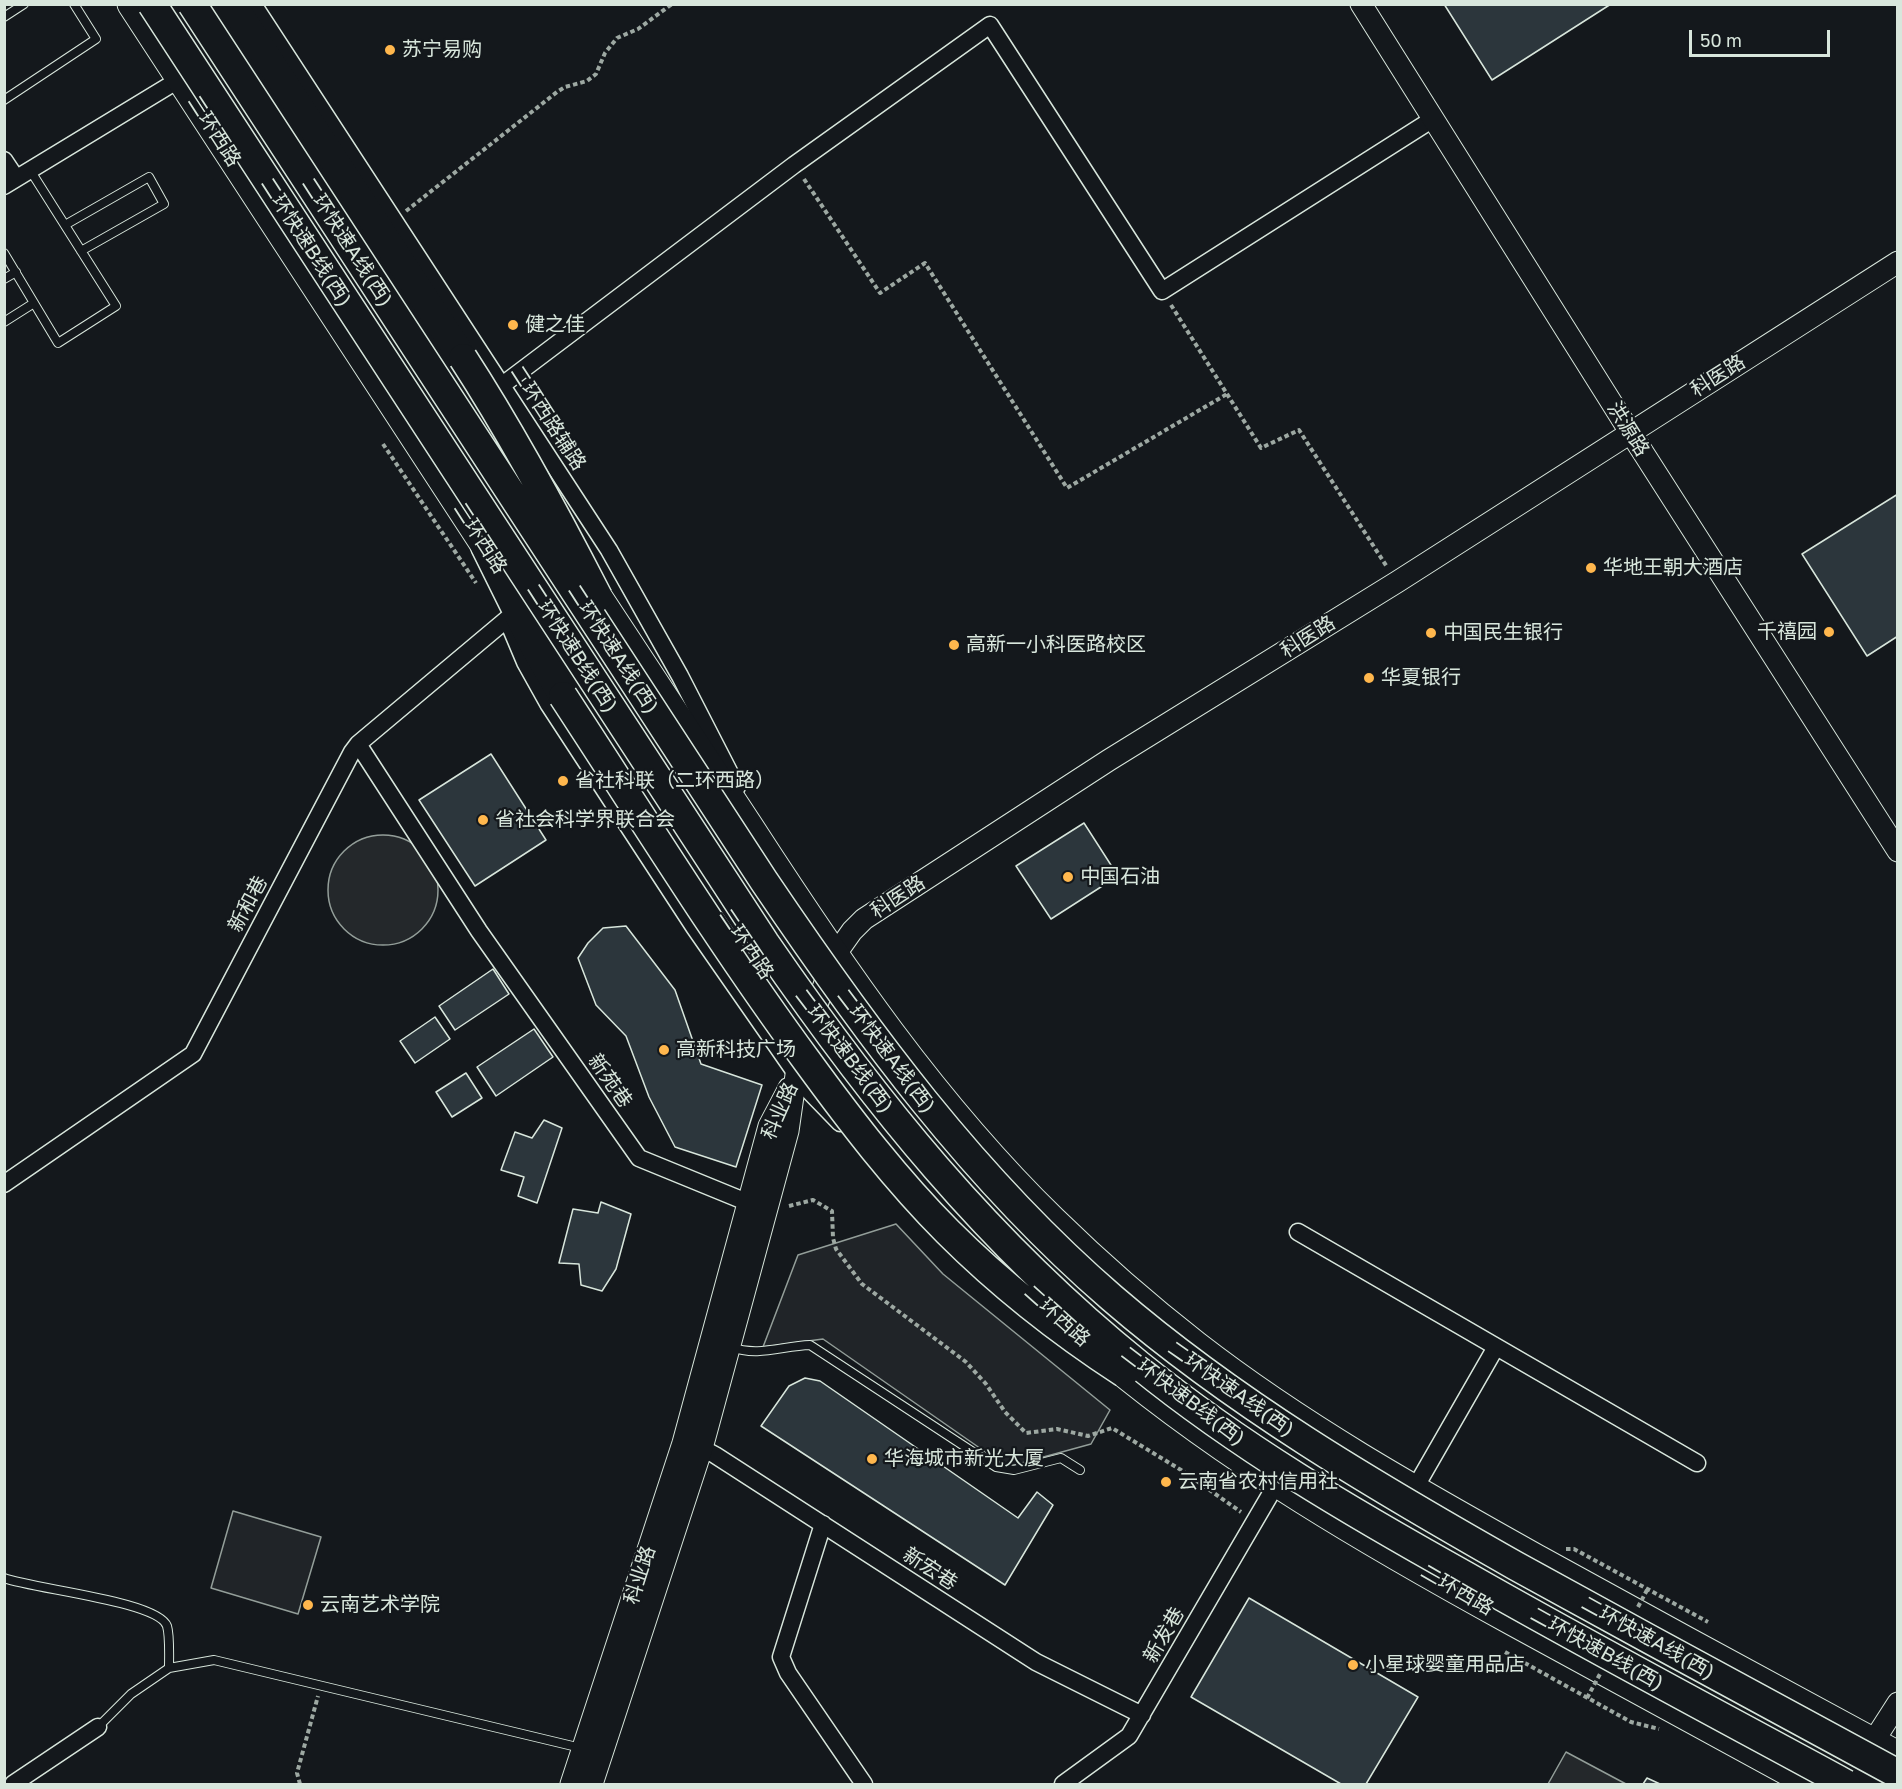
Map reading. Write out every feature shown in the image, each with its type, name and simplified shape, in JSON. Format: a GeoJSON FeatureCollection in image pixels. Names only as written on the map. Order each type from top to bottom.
{"type":"FeatureCollection","features":[{"type":"Feature","properties":{"kind":"highway","name":"二环快速B线(西)"},"geometry":{"type":"LineString","coordinates":[[152,4],[736,899],[846,1058],[896,1122],[945,1179],[1039,1277],[1139,1365],[1251,1446],[1330,1497],[1435,1559],[1846,1785]]}},
{"type":"Feature","properties":{"kind":"highway","name":"二环快速A线(西)"},"geometry":{"type":"LineString","coordinates":[[192,4],[810,948],[873,1037],[917,1093],[970,1157],[1016,1207],[1062,1253],[1135,1317],[1214,1379],[1269,1418],[1358,1475],[1581,1602],[1896,1769]]}},
{"type":"Feature","properties":{"kind":"highway"},"geometry":{"type":"LineString","coordinates":[[232,4],[502,418],[677,747]]}},
{"type":"Feature","properties":{"kind":"highway"},"geometry":{"type":"LineString","coordinates":[[485,546],[536,649],[563,696],[772,1013],[851,1119],[919,1202],[976,1259],[1065,1332],[1148,1389],[1251,1446]]}},
{"type":"Feature","properties":{"kind":"highway"},"geometry":{"type":"LineString","coordinates":[[1791,1754],[1833,1785]]}},
{"type":"Feature","properties":{"kind":"main road","name":"二环西路"},"geometry":{"type":"LineString","coordinates":[[131,4],[722,909],[807,1032],[864,1109],[932,1190],[1028,1290],[1102,1356],[1184,1420],[1277,1483],[1458,1592],[1810,1785]]}},
{"type":"Feature","properties":{"kind":"main road"},"geometry":{"type":"LineString","coordinates":[[212,4],[778,872],[905,1052],[1005,1171],[1074,1240],[1146,1305],[1223,1365],[1308,1423],[1415,1488],[1565,1574],[1873,1742],[1896,1769]]}},
{"type":"Feature","properties":{"kind":"street","name":"二环西路辅路"},"geometry":{"type":"LineString","coordinates":[[253,4],[609,550],[636,595],[705,724],[778,872]]}},
{"type":"Feature","properties":{"kind":"street","name":"洪源路"},"geometry":{"type":"LineString","coordinates":[[1362,4],[1630,432],[1898,851]]}},
{"type":"Feature","properties":{"kind":"street"},"geometry":{"type":"LineString","coordinates":[[501,386],[795,165],[990,25],[1162,291],[1433,119]]}},
{"type":"Feature","properties":{"kind":"street"},"geometry":{"type":"LineString","coordinates":[[4,160],[17,178],[180,79]]}},
{"type":"Feature","properties":{"kind":"street","name":"科医路"},"geometry":{"type":"LineString","coordinates":[[796,1074],[807,1032],[835,955],[852,931],[864,919],[1109,760],[1396,582],[1898,262]]}},
{"type":"Feature","properties":{"kind":"street"},"geometry":{"type":"LineString","coordinates":[[485,546],[507,618],[525,662],[549,705],[700,936],[816,1099],[849,1131],[881,1157],[932,1190]]}},
{"type":"Feature","properties":{"kind":"street","name":"新和巷"},"geometry":{"type":"LineString","coordinates":[[4,1184],[193,1054],[358,744],[507,618]]}},
{"type":"Feature","properties":{"kind":"street","name":"新苑巷"},"geometry":{"type":"LineString","coordinates":[[358,744],[479,931],[639,1158],[749,1203]]}},
{"type":"Feature","properties":{"kind":"street","name":"科业路"},"geometry":{"type":"LineString","coordinates":[[571,1785],[683,1443],[769,1126],[796,1074]]}},
{"type":"Feature","properties":{"kind":"street","name":"科业路"},"geometry":{"type":"LineString","coordinates":[[592,1785],[702,1448],[788,1131],[796,1074]]}},
{"type":"Feature","properties":{"kind":"street"},"geometry":{"type":"LineString","coordinates":[[1298,1232],[1697,1463]]}},
{"type":"Feature","properties":{"kind":"street"},"geometry":{"type":"LineString","coordinates":[[1415,1488],[1496,1347]]}},
{"type":"Feature","properties":{"kind":"street","name":"新宏巷"},"geometry":{"type":"LineString","coordinates":[[702,1448],[1036,1662],[1142,1715]]}},
{"type":"Feature","properties":{"kind":"street","name":"新发巷"},"geometry":{"type":"LineString","coordinates":[[1063,1785],[1129,1736],[1277,1483]]}},
{"type":"Feature","properties":{"kind":"street"},"geometry":{"type":"LineString","coordinates":[[823,1524],[781,1657],[788,1673],[864,1785]]}},
{"type":"Feature","properties":{"kind":"street"},"geometry":{"type":"LineString","coordinates":[[1873,1742],[1898,1704]]}},
{"type":"Feature","properties":{"kind":"street"},"geometry":{"type":"LineString","coordinates":[[13,1785],[98,1726]]}},
{"type":"Feature","properties":{"kind":"lane"},"geometry":{"type":"LineString","coordinates":[[4,17],[24,4]]}},
{"type":"Feature","properties":{"kind":"lane"},"geometry":{"type":"LineString","coordinates":[[4,100],[96,39],[74,4]]}},
{"type":"Feature","properties":{"kind":"lane"},"geometry":{"type":"LineString","coordinates":[[65,225],[149,177],[164,204],[81,251]]}},
{"type":"Feature","properties":{"kind":"lane"},"geometry":{"type":"LineString","coordinates":[[4,253],[58,343],[116,306],[65,225],[17,178]]}},
{"type":"Feature","properties":{"kind":"lane"},"geometry":{"type":"LineString","coordinates":[[4,279],[16,272]]}},
{"type":"Feature","properties":{"kind":"lane"},"geometry":{"type":"LineString","coordinates":[[4,322],[34,303]]}},
{"type":"Feature","properties":{"kind":"lane"},"geometry":{"type":"LineString","coordinates":[[730,1347],[742,1352],[760,1353],[810,1346],[996,1467],[1014,1470],[1061,1458],[1080,1470]]}},
{"type":"Feature","properties":{"kind":"lane"},"geometry":{"type":"LineString","coordinates":[[4,1578],[138,1606],[160,1616],[167,1626],[169,1668]]}},
{"type":"Feature","properties":{"kind":"lane"},"geometry":{"type":"LineString","coordinates":[[98,1726],[131,1694],[169,1668],[214,1660],[583,1748]]}},
{"type":"Feature","properties":{"kind":"path"},"geometry":{"type":"LineString","coordinates":[[394,221],[557,92],[565,87],[587,81],[596,74],[605,53],[617,38],[638,29],[672,4]]}},
{"type":"Feature","properties":{"kind":"path"},"geometry":{"type":"LineString","coordinates":[[795,165],[880,293],[926,263],[1066,488],[1227,394]]}},
{"type":"Feature","properties":{"kind":"path"},"geometry":{"type":"LineString","coordinates":[[1162,291],[1261,448],[1299,430],[1396,582]]}},
{"type":"Feature","properties":{"kind":"path"},"geometry":{"type":"LineString","coordinates":[[383,444],[473,580]]}},
{"type":"Feature","properties":{"kind":"path"},"geometry":{"type":"LineString","coordinates":[[786,1217],[789,1206],[813,1200],[832,1211],[836,1250],[862,1284],[966,1362],[986,1384],[1005,1412],[1026,1433],[1057,1429],[1088,1436],[1112,1428],[1181,1470],[1254,1521]]}},
{"type":"Feature","properties":{"kind":"path"},"geometry":{"type":"LineString","coordinates":[[1574,1548],[1708,1622]]}},
{"type":"Feature","properties":{"kind":"path"},"geometry":{"type":"LineString","coordinates":[[1505,1652],[1631,1722]]}},
{"type":"Feature","properties":{"kind":"path"},"geometry":{"type":"LineString","coordinates":[[300,1785],[297,1773],[321,1685]]}},
{"type":"Feature","properties":{"kind":"shaded area"},"geometry":{"type":"Polygon","coordinates":[[[383,835],[404,839],[422,851],[434,869],[438,890],[434,911],[422,929],[404,941],[383,945],[362,941],[344,929],[332,911],[328,890],[332,869],[344,851],[362,839],[383,835]]]}},
{"type":"Feature","properties":{"kind":"shaded area"},"geometry":{"type":"Polygon","coordinates":[[[896,1224],[943,1274],[1110,1410],[1091,1444],[1007,1467],[823,1339],[763,1347],[798,1255],[896,1224]]]}},
{"type":"Feature","properties":{"kind":"shaded area"},"geometry":{"type":"Polygon","coordinates":[[[233,1511],[321,1537],[298,1614],[211,1588],[233,1511]]]}},
{"type":"Feature","properties":{"kind":"shaded area"},"geometry":{"type":"Polygon","coordinates":[[[1566,1752],[1626,1784],[1548,1784],[1566,1752]]]}},
{"type":"Feature","properties":{"kind":"building"},"geometry":{"type":"Polygon","coordinates":[[[1444,4],[1611,4],[1492,80],[1444,4]]]}},
{"type":"Feature","properties":{"kind":"building"},"geometry":{"type":"Polygon","coordinates":[[[1898,494],[1898,636],[1867,656],[1802,554],[1898,494]]]}},
{"type":"Feature","properties":{"kind":"building","name":"省社会科学界联合会"},"geometry":{"type":"Polygon","coordinates":[[[491,754],[546,840],[475,886],[419,800],[491,754]]]}},
{"type":"Feature","properties":{"kind":"building"},"geometry":{"type":"Polygon","coordinates":[[[1084,823],[1118,876],[1051,919],[1016,866],[1084,823]]]}},
{"type":"Feature","properties":{"kind":"building","name":"高新科技广场"},"geometry":{"type":"Polygon","coordinates":[[[626,926],[675,990],[701,1064],[762,1085],[736,1167],[675,1147],[649,1097],[626,1036],[596,1005],[578,958],[588,943],[603,928],[626,926]]]}},
{"type":"Feature","properties":{"kind":"building"},"geometry":{"type":"Polygon","coordinates":[[[493,969],[509,994],[455,1030],[439,1006],[493,969]]]}},
{"type":"Feature","properties":{"kind":"building"},"geometry":{"type":"Polygon","coordinates":[[[435,1017],[450,1039],[415,1063],[400,1041],[435,1017]]]}},
{"type":"Feature","properties":{"kind":"building"},"geometry":{"type":"Polygon","coordinates":[[[534,1029],[553,1057],[496,1096],[477,1067],[534,1029]]]}},
{"type":"Feature","properties":{"kind":"building"},"geometry":{"type":"Polygon","coordinates":[[[466,1073],[482,1098],[452,1117],[436,1092],[466,1073]]]}},
{"type":"Feature","properties":{"kind":"building"},"geometry":{"type":"Polygon","coordinates":[[[544,1120],[562,1128],[537,1203],[518,1196],[524,1177],[501,1170],[515,1132],[532,1138],[544,1120]]]}},
{"type":"Feature","properties":{"kind":"building"},"geometry":{"type":"Polygon","coordinates":[[[601,1202],[631,1214],[616,1269],[602,1291],[581,1285],[579,1264],[559,1263],[573,1209],[598,1213],[601,1202]]]}},
{"type":"Feature","properties":{"kind":"building","name":"华海城市新光大厦"},"geometry":{"type":"Polygon","coordinates":[[[805,1378],[820,1381],[1018,1518],[1037,1492],[1053,1505],[1005,1585],[761,1426],[789,1386],[805,1378]]]}},
{"type":"Feature","properties":{"kind":"building"},"geometry":{"type":"Polygon","coordinates":[[[1249,1598],[1418,1697],[1366,1784],[1341,1784],[1191,1697],[1249,1598]]]}},
{"type":"Feature","properties":{"kind":"building"},"geometry":{"type":"Polygon","coordinates":[[[1647,1778],[1660,1784],[1643,1784],[1647,1778]]]}},
{"type":"Feature","properties":{"kind":"place","name":"苏宁易购"},"geometry":{"type":"Point","coordinates":[390,50]}},
{"type":"Feature","properties":{"kind":"place","name":"健之佳"},"geometry":{"type":"Point","coordinates":[513,325]}},
{"type":"Feature","properties":{"kind":"place","name":"华地王朝大酒店"},"geometry":{"type":"Point","coordinates":[1591,568]}},
{"type":"Feature","properties":{"kind":"place","name":"千禧园"},"geometry":{"type":"Point","coordinates":[1829,632]}},
{"type":"Feature","properties":{"kind":"place","name":"中国民生银行"},"geometry":{"type":"Point","coordinates":[1431,633]}},
{"type":"Feature","properties":{"kind":"place","name":"高新一小科医路校区"},"geometry":{"type":"Point","coordinates":[954,645]}},
{"type":"Feature","properties":{"kind":"place","name":"华夏银行"},"geometry":{"type":"Point","coordinates":[1369,678]}},
{"type":"Feature","properties":{"kind":"place","name":"省社科联（二环西路）"},"geometry":{"type":"Point","coordinates":[563,781]}},
{"type":"Feature","properties":{"kind":"place","name":"省社会科学界联合会"},"geometry":{"type":"Point","coordinates":[483,820]}},
{"type":"Feature","properties":{"kind":"place","name":"中国石油"},"geometry":{"type":"Point","coordinates":[1068,877]}},
{"type":"Feature","properties":{"kind":"place","name":"高新科技广场"},"geometry":{"type":"Point","coordinates":[664,1050]}},
{"type":"Feature","properties":{"kind":"place","name":"华海城市新光大厦"},"geometry":{"type":"Point","coordinates":[872,1459]}},
{"type":"Feature","properties":{"kind":"place","name":"云南省农村信用社"},"geometry":{"type":"Point","coordinates":[1166,1482]}},
{"type":"Feature","properties":{"kind":"place","name":"云南艺术学院"},"geometry":{"type":"Point","coordinates":[308,1605]}},
{"type":"Feature","properties":{"kind":"place","name":"小星球婴童用品店"},"geometry":{"type":"Point","coordinates":[1353,1665]}}]}
